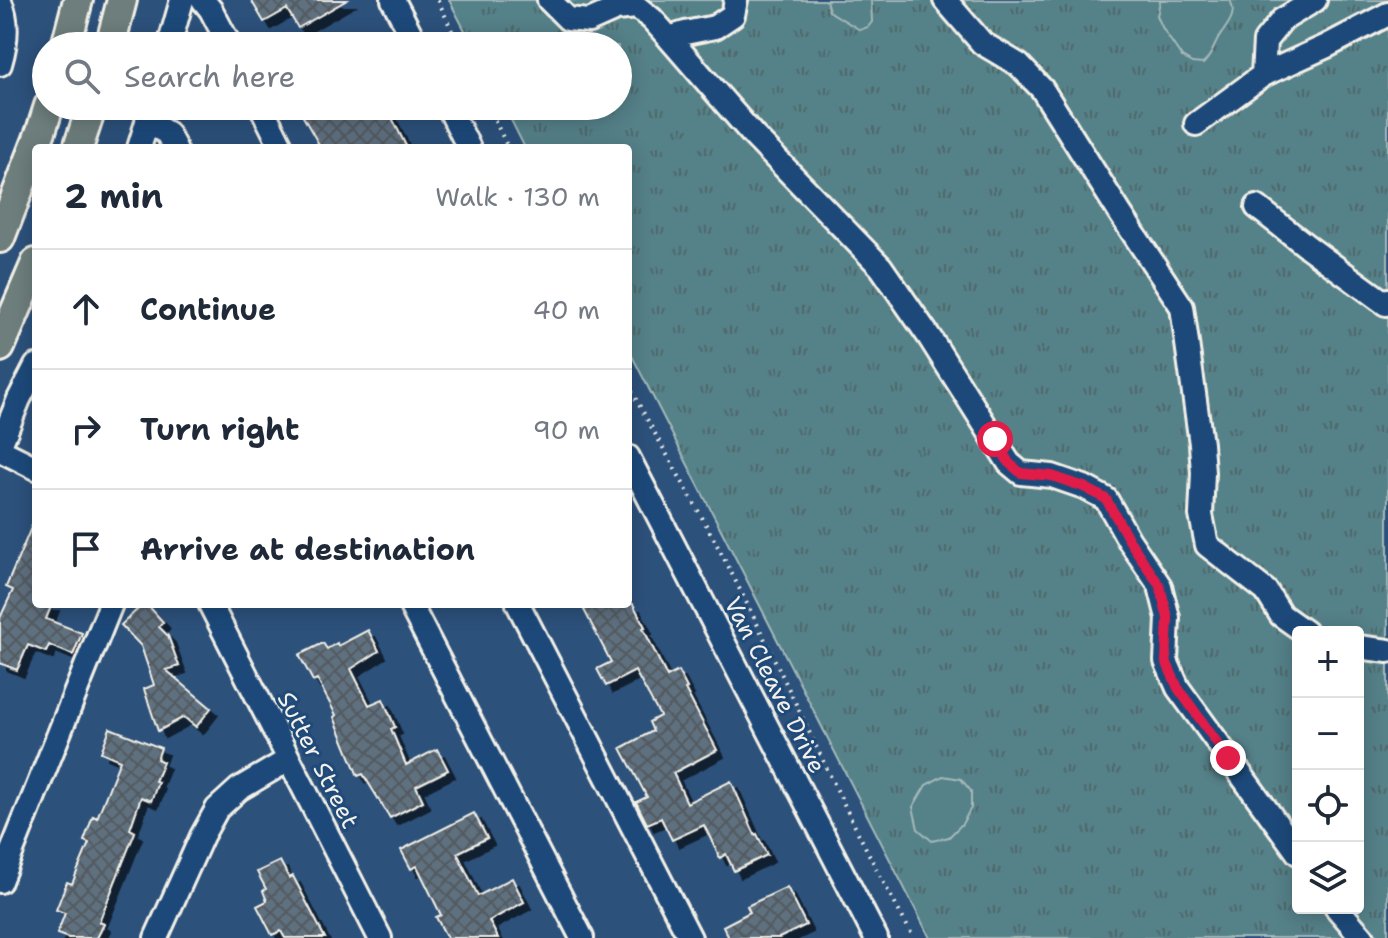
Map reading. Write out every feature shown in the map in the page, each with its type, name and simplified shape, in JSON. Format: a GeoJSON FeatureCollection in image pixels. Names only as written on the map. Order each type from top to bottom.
{"type":"FeatureCollection","features":[{"type":"Feature","properties":{"kind":"main road"},"geometry":{"type":"LineString","coordinates":[[70,32],[78,0]]}},
{"type":"Feature","properties":{"kind":"main road"},"geometry":{"type":"LineString","coordinates":[[114,32],[122,0]]}},
{"type":"Feature","properties":{"kind":"main road"},"geometry":{"type":"LineString","coordinates":[[36,144],[45,120]]}},
{"type":"Feature","properties":{"kind":"main road"},"geometry":{"type":"LineString","coordinates":[[79,144],[87,120]]}},
{"type":"Feature","properties":{"kind":"main road"},"geometry":{"type":"LineString","coordinates":[[0,238],[32,154]]}},
{"type":"Feature","properties":{"kind":"main road"},"geometry":{"type":"LineString","coordinates":[[0,347],[32,272]]}},
{"type":"Feature","properties":{"kind":"street"},"geometry":{"type":"LineString","coordinates":[[173,32],[182,0]]}},
{"type":"Feature","properties":{"kind":"street"},"geometry":{"type":"LineString","coordinates":[[203,0],[223,32]]}},
{"type":"Feature","properties":{"kind":"street"},"geometry":{"type":"LineString","coordinates":[[393,0],[410,32]]}},
{"type":"Feature","properties":{"kind":"street"},"geometry":{"type":"LineString","coordinates":[[549,0],[568,19],[589,21],[616,9],[637,7],[652,19],[754,136],[881,267],[1009,463],[1021,473],[1052,476],[1084,487],[1106,499],[1160,586],[1168,618],[1166,661],[1178,688],[1292,845]]}},
{"type":"Feature","properties":{"kind":"street"},"geometry":{"type":"LineString","coordinates":[[669,38],[715,27],[733,15],[736,0]]}},
{"type":"Feature","properties":{"kind":"street"},"geometry":{"type":"LineString","coordinates":[[945,0],[982,43],[1019,65],[1042,89],[1182,307],[1201,444],[1201,515],[1207,545],[1266,591],[1281,615],[1297,626]]}},
{"type":"Feature","properties":{"kind":"street"},"geometry":{"type":"LineString","coordinates":[[1263,75],[1265,41],[1282,20],[1315,0]]}},
{"type":"Feature","properties":{"kind":"street"},"geometry":{"type":"LineString","coordinates":[[0,2],[4,11],[6,45],[0,64]]}},
{"type":"Feature","properties":{"kind":"street"},"geometry":{"type":"LineString","coordinates":[[1196,124],[1263,75],[1388,14]]}},
{"type":"Feature","properties":{"kind":"street"},"geometry":{"type":"LineString","coordinates":[[140,144],[148,120]]}},
{"type":"Feature","properties":{"kind":"street"},"geometry":{"type":"LineString","coordinates":[[156,120],[173,144]]}},
{"type":"Feature","properties":{"kind":"street"},"geometry":{"type":"LineString","coordinates":[[268,120],[280,144]]}},
{"type":"Feature","properties":{"kind":"street"},"geometry":{"type":"LineString","coordinates":[[455,120],[467,144]]}},
{"type":"Feature","properties":{"kind":"street"},"geometry":{"type":"LineString","coordinates":[[1257,207],[1387,303]]}},
{"type":"Feature","properties":{"kind":"street"},"geometry":{"type":"LineString","coordinates":[[32,374],[0,448],[32,466]]}},
{"type":"Feature","properties":{"kind":"street","name":"Van Cleave Drive"},"geometry":{"type":"LineString","coordinates":[[632,465],[876,938]]}},
{"type":"Feature","properties":{"kind":"street"},"geometry":{"type":"LineString","coordinates":[[0,881],[109,608]]}},
{"type":"Feature","properties":{"kind":"street","name":"Sutter Street"},"geometry":{"type":"LineString","coordinates":[[212,608],[380,938]]}},
{"type":"Feature","properties":{"kind":"street"},"geometry":{"type":"LineString","coordinates":[[412,608],[582,938]]}},
{"type":"Feature","properties":{"kind":"street"},"geometry":{"type":"LineString","coordinates":[[520,608],[690,938]]}},
{"type":"Feature","properties":{"kind":"street"},"geometry":{"type":"LineString","coordinates":[[1364,648],[1388,651]]}},
{"type":"Feature","properties":{"kind":"street"},"geometry":{"type":"LineString","coordinates":[[156,938],[217,809],[239,789],[288,760]]}},
{"type":"Feature","properties":{"kind":"street"},"geometry":{"type":"LineString","coordinates":[[1342,914],[1363,938]]}},
{"type":"Feature","properties":{"kind":"path"},"geometry":{"type":"LineString","coordinates":[[438,0],[453,32]]}},
{"type":"Feature","properties":{"kind":"path"},"geometry":{"type":"LineString","coordinates":[[495,120],[506,144]]}},
{"type":"Feature","properties":{"kind":"path"},"geometry":{"type":"LineString","coordinates":[[632,391],[733,575],[850,820],[914,938]]}},
{"type":"Feature","properties":{"kind":"green space"},"geometry":{"type":"Polygon","coordinates":[[[449,0],[1388,0],[1388,938],[930,938],[632,356],[632,144],[523,144],[511,120],[632,120],[632,32],[466,32],[449,0]]]}},
{"type":"Feature","properties":{"kind":"green space"},"geometry":{"type":"Polygon","coordinates":[[[826,0],[871,0],[872,22],[860,30],[829,11],[826,0]]]}},
{"type":"Feature","properties":{"kind":"green space"},"geometry":{"type":"Polygon","coordinates":[[[1162,0],[1230,0],[1233,12],[1230,22],[1203,64],[1192,63],[1182,57],[1163,29],[1157,16],[1162,0]]]}},
{"type":"Feature","properties":{"kind":"green space"},"geometry":{"type":"Polygon","coordinates":[[[943,776],[961,779],[971,791],[971,808],[962,824],[949,837],[932,841],[918,829],[913,807],[926,785],[943,776]]]}},
{"type":"Feature","properties":{"kind":"building"},"geometry":{"type":"Polygon","coordinates":[[[251,0],[347,0],[298,28],[287,9],[264,22],[251,0]]]}},
{"type":"Feature","properties":{"kind":"building"},"geometry":{"type":"Polygon","coordinates":[[[305,120],[393,120],[405,144],[319,144],[305,120]]]}},
{"type":"Feature","properties":{"kind":"building"},"geometry":{"type":"Polygon","coordinates":[[[32,525],[32,608],[50,608],[46,619],[82,633],[73,655],[49,645],[46,652],[28,645],[17,670],[0,663],[0,618],[13,590],[6,587],[32,525]]]}},
{"type":"Feature","properties":{"kind":"building"},"geometry":{"type":"Polygon","coordinates":[[[633,604],[667,677],[678,671],[717,750],[673,773],[687,803],[731,781],[767,855],[734,871],[726,854],[720,858],[704,825],[672,840],[661,818],[647,824],[636,802],[647,797],[621,748],[653,731],[649,722],[660,716],[635,671],[606,686],[597,669],[611,662],[583,608],[632,608],[633,604]]]}},
{"type":"Feature","properties":{"kind":"building"},"geometry":{"type":"Polygon","coordinates":[[[139,608],[151,608],[163,622],[159,627],[168,636],[179,666],[166,670],[211,708],[196,727],[184,717],[158,731],[144,689],[154,685],[141,646],[121,625],[139,608]]]}},
{"type":"Feature","properties":{"kind":"building"},"geometry":{"type":"Polygon","coordinates":[[[368,630],[379,651],[351,669],[369,705],[383,699],[406,765],[437,749],[448,770],[416,786],[423,801],[390,818],[363,774],[358,776],[334,717],[336,715],[317,679],[313,681],[299,655],[323,643],[327,649],[337,643],[338,646],[368,630]]]}},
{"type":"Feature","properties":{"kind":"building"},"geometry":{"type":"Polygon","coordinates":[[[110,728],[161,748],[157,759],[163,762],[151,801],[141,797],[130,829],[135,832],[99,922],[104,924],[97,938],[68,938],[57,934],[65,913],[56,910],[67,882],[72,884],[89,843],[84,841],[93,816],[97,818],[120,760],[101,752],[110,728]]]}},
{"type":"Feature","properties":{"kind":"building"},"geometry":{"type":"Polygon","coordinates":[[[474,813],[487,838],[457,853],[478,896],[512,878],[524,902],[489,921],[498,938],[447,938],[436,917],[441,915],[417,866],[411,869],[401,850],[474,813]]]}},
{"type":"Feature","properties":{"kind":"building"},"geometry":{"type":"Polygon","coordinates":[[[280,861],[289,878],[293,876],[325,938],[285,938],[281,931],[272,935],[257,906],[267,901],[263,891],[266,889],[257,872],[280,861]]]}},
{"type":"Feature","properties":{"kind":"building"},"geometry":{"type":"Polygon","coordinates":[[[787,887],[806,925],[779,938],[729,938],[723,926],[750,912],[747,906],[787,887]]]}},
{"type":"Feature","properties":{"kind":"route"},"geometry":{"type":"LineString","coordinates":[[995,439],[1009,463],[1021,473],[1052,476],[1084,487],[1106,499],[1160,586],[1168,618],[1166,661],[1178,688],[1228,758]]}}]}
